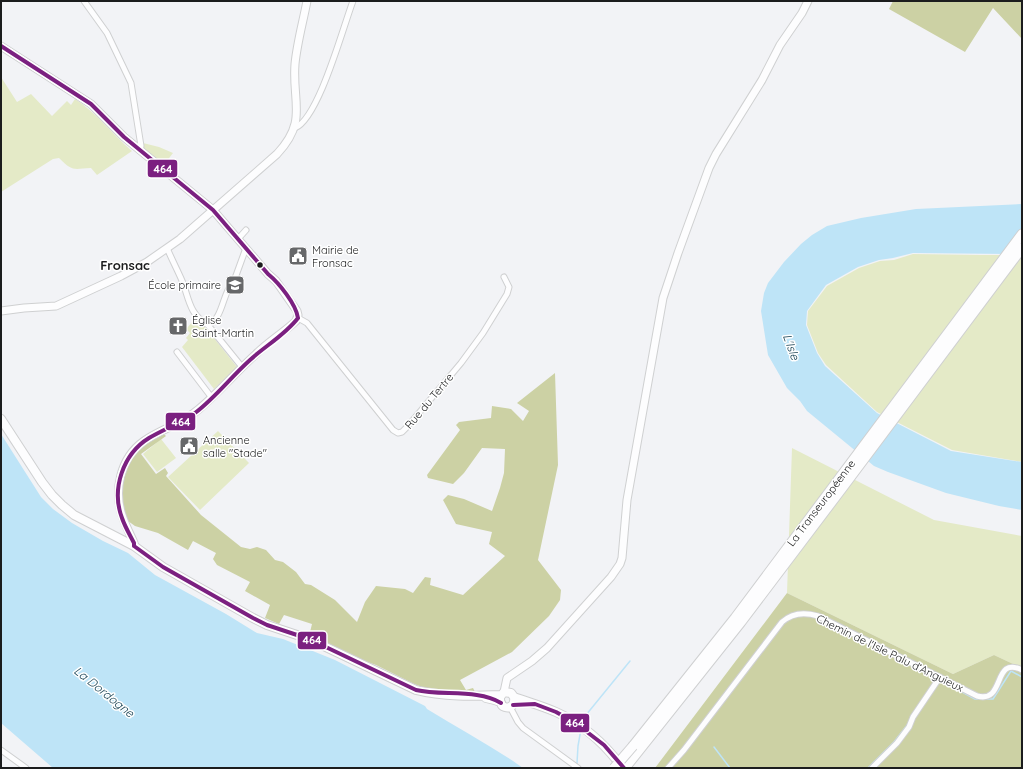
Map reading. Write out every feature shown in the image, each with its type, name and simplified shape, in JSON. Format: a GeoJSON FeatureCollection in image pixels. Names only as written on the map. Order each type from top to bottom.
{"type":"FeatureCollection","features":[{"type":"Feature","properties":{"kind":"highway","name":"La Transeuropéenne"},"geometry":{"type":"LineString","coordinates":[[624,768],[635,749],[735,618],[840,485],[1022,234]]}},
{"type":"Feature","properties":{"kind":"highway","name":"La Transeuropéenne"},"geometry":{"type":"LineString","coordinates":[[906,396],[1022,248]]}},
{"type":"Feature","properties":{"kind":"highway","name":"La Transeuropéenne"},"geometry":{"type":"LineString","coordinates":[[614,768],[635,749]]}},
{"type":"Feature","properties":{"kind":"main road"},"geometry":{"type":"LineString","coordinates":[[1,419],[42,482],[62,505],[74,515],[134,546],[164,567],[253,618],[267,625],[309,639],[416,690],[436,694],[507,699],[535,704],[565,716],[604,745],[624,768]]}},
{"type":"Feature","properties":{"kind":"street"},"geometry":{"type":"LineString","coordinates":[[84,1],[107,33],[131,83],[141,146],[140,151]]}},
{"type":"Feature","properties":{"kind":"street"},"geometry":{"type":"LineString","coordinates":[[1,311],[56,306],[121,276],[147,262],[167,248],[213,210],[277,154],[289,140],[295,128],[295,61],[307,1]]}},
{"type":"Feature","properties":{"kind":"street"},"geometry":{"type":"LineString","coordinates":[[295,128],[302,124],[320,94],[353,1]]}},
{"type":"Feature","properties":{"kind":"street"},"geometry":{"type":"LineString","coordinates":[[578,768],[523,728],[518,722],[507,699],[510,676],[532,661],[552,644],[612,577],[620,564],[623,551],[627,500],[637,451],[658,322],[663,298],[678,253],[709,168],[716,154],[762,80],[780,45],[802,13],[808,1]]}},
{"type":"Feature","properties":{"kind":"street"},"geometry":{"type":"LineString","coordinates":[[1,46],[91,104],[140,151],[213,210],[268,274],[276,281],[297,311],[298,318],[242,367],[199,410],[144,441],[136,448],[124,465],[118,486],[118,501],[122,517],[134,546]]}},
{"type":"Feature","properties":{"kind":"street"},"geometry":{"type":"LineString","coordinates":[[238,239],[246,230]]}},
{"type":"Feature","properties":{"kind":"street"},"geometry":{"type":"LineString","coordinates":[[167,248],[183,285],[189,305],[196,315],[208,325],[242,367]]}},
{"type":"Feature","properties":{"kind":"street"},"geometry":{"type":"LineString","coordinates":[[208,325],[216,318],[226,298],[246,248]]}},
{"type":"Feature","properties":{"kind":"street","name":"Rue du Tertre"},"geometry":{"type":"LineString","coordinates":[[298,318],[307,323],[393,430],[398,433],[402,432],[408,426],[483,333],[507,294],[509,287],[504,277]]}},
{"type":"Feature","properties":{"kind":"street"},"geometry":{"type":"LineString","coordinates":[[177,352],[212,398]]}},
{"type":"Feature","properties":{"kind":"street","name":"Chemin de l'Isle Palu d’Anguieux"},"geometry":{"type":"LineString","coordinates":[[668,768],[684,750],[782,622],[794,615],[802,613],[818,616],[977,696],[984,698],[993,692],[1004,671],[1008,668],[1015,666],[1022,670]]}},
{"type":"Feature","properties":{"kind":"street"},"geometry":{"type":"LineString","coordinates":[[872,768],[897,743],[909,727],[913,717],[940,677]]}},
{"type":"Feature","properties":{"kind":"street"},"geometry":{"type":"LineString","coordinates":[[1,750],[26,768]]}},
{"type":"Feature","properties":{"kind":"green space"},"geometry":{"type":"Polygon","coordinates":[[[893,1],[1022,1],[1022,39],[993,8],[965,52],[889,9],[893,1]]]}},
{"type":"Feature","properties":{"kind":"green space"},"geometry":{"type":"Polygon","coordinates":[[[1,77],[17,102],[31,94],[52,116],[67,101],[71,105],[75,99],[97,117],[132,151],[97,175],[91,168],[74,169],[67,166],[59,158],[53,159],[1,192],[1,77]]]}},
{"type":"Feature","properties":{"kind":"green space"},"geometry":{"type":"Polygon","coordinates":[[[143,143],[159,147],[173,153],[163,166],[144,151],[143,143]]]}},
{"type":"Feature","properties":{"kind":"green space"},"geometry":{"type":"Polygon","coordinates":[[[1022,253],[1022,462],[952,450],[877,412],[826,365],[818,353],[807,325],[808,311],[827,286],[859,268],[880,261],[894,260],[913,254],[1008,255],[1022,253]]]}},
{"type":"Feature","properties":{"kind":"green space"},"geometry":{"type":"Polygon","coordinates":[[[196,318],[206,328],[237,367],[214,389],[182,347],[188,340],[186,338],[190,333],[186,329],[196,318]]]}},
{"type":"Feature","properties":{"kind":"green space"},"geometry":{"type":"Polygon","coordinates":[[[555,373],[558,465],[538,560],[561,590],[560,600],[549,616],[512,652],[460,680],[466,690],[473,688],[475,692],[430,690],[414,684],[376,665],[353,657],[309,636],[312,624],[284,615],[279,624],[265,618],[270,605],[245,591],[250,582],[217,565],[213,559],[216,553],[193,541],[188,550],[158,533],[135,526],[128,521],[124,510],[120,496],[125,469],[137,450],[148,441],[163,433],[166,436],[141,454],[156,474],[165,468],[168,473],[166,476],[201,515],[241,547],[250,549],[257,547],[266,550],[275,560],[283,562],[296,572],[305,584],[311,585],[335,600],[357,622],[365,602],[376,586],[405,589],[413,593],[425,577],[431,578],[430,585],[463,595],[505,556],[489,544],[492,532],[456,524],[443,500],[448,495],[464,499],[492,511],[504,473],[505,449],[482,448],[464,473],[453,484],[428,478],[427,475],[460,430],[456,425],[459,422],[491,418],[492,406],[511,409],[523,421],[529,411],[517,403],[555,373]]]}},
{"type":"Feature","properties":{"kind":"green space"},"geometry":{"type":"Polygon","coordinates":[[[218,431],[249,463],[200,510],[168,477],[218,431]]]}},
{"type":"Feature","properties":{"kind":"green space"},"geometry":{"type":"Polygon","coordinates":[[[161,439],[176,458],[157,472],[143,454],[161,439]]]}},
{"type":"Feature","properties":{"kind":"green space"},"geometry":{"type":"Polygon","coordinates":[[[792,448],[934,520],[1022,536],[1022,668],[994,655],[953,674],[787,593],[792,448]]]}},
{"type":"Feature","properties":{"kind":"green space"},"geometry":{"type":"Polygon","coordinates":[[[787,593],[953,674],[994,655],[1022,668],[1022,768],[655,768],[787,593]]]}},
{"type":"Feature","properties":{"kind":"water","name":"L'Isle"},"geometry":{"type":"Polygon","coordinates":[[[1022,204],[1022,252],[1008,254],[913,253],[879,260],[858,267],[826,285],[807,311],[806,325],[817,353],[825,366],[877,413],[951,451],[1022,462],[1022,510],[946,493],[874,466],[807,411],[800,401],[787,388],[768,355],[761,311],[764,293],[768,283],[784,262],[801,244],[827,226],[861,218],[916,209],[1022,204]]]}},
{"type":"Feature","properties":{"kind":"water","name":"La Dordogne"},"geometry":{"type":"Polygon","coordinates":[[[1,434],[41,497],[53,509],[72,523],[103,541],[128,553],[155,575],[257,633],[283,639],[335,660],[425,706],[427,709],[523,768],[53,768],[1,723],[1,434]]]}},
{"type":"Feature","properties":{"kind":"waterway"},"geometry":{"type":"LineString","coordinates":[[583,723],[586,715],[630,661]]}},
{"type":"Feature","properties":{"kind":"waterway"},"geometry":{"type":"LineString","coordinates":[[944,682],[975,699],[993,699],[1011,671],[1022,677]]}},
{"type":"Feature","properties":{"kind":"waterway"},"geometry":{"type":"LineString","coordinates":[[868,768],[894,742],[908,724]]}},
{"type":"Feature","properties":{"kind":"waterway"},"geometry":{"type":"LineString","coordinates":[[577,763],[581,729]]}},
{"type":"Feature","properties":{"kind":"waterway"},"geometry":{"type":"LineString","coordinates":[[714,747],[730,768]]}},
{"type":"Feature","properties":{"kind":"transit line","name":"464"},"geometry":{"type":"LineString","coordinates":[[1,46],[91,104],[124,137],[213,210],[268,274],[282,288],[291,300],[297,312],[298,318]]}},
{"type":"Feature","properties":{"kind":"transit line","name":"464"},"geometry":{"type":"LineString","coordinates":[[134,546],[122,518],[118,496],[122,473],[132,453],[149,438],[195,413],[250,360],[287,330],[298,318]]}},
{"type":"Feature","properties":{"kind":"transit line","name":"464"},"geometry":{"type":"LineString","coordinates":[[134,546],[163,567],[253,618],[267,625],[309,639],[416,690],[426,692],[471,694],[482,696],[501,703]]}},
{"type":"Feature","properties":{"kind":"transit line","name":"464"},"geometry":{"type":"LineString","coordinates":[[513,705],[535,704],[556,712],[574,722],[604,745],[624,768]]}},
{"type":"Feature","properties":{"kind":"place","name":"Mairie de Fronsac"},"geometry":{"type":"Point","coordinates":[298,256]}},
{"type":"Feature","properties":{"kind":"place","name":"École primaire"},"geometry":{"type":"Point","coordinates":[235,285]}},
{"type":"Feature","properties":{"kind":"place","name":"Église Saint-Martin"},"geometry":{"type":"Point","coordinates":[178,326]}},
{"type":"Feature","properties":{"kind":"place","name":"Ancienne salle \"Stade\""},"geometry":{"type":"Point","coordinates":[189,446]}},
{"type":"Feature","properties":{"kind":"district","name":"Fronsac"},"geometry":{"type":"Point","coordinates":[125,265]}}]}
